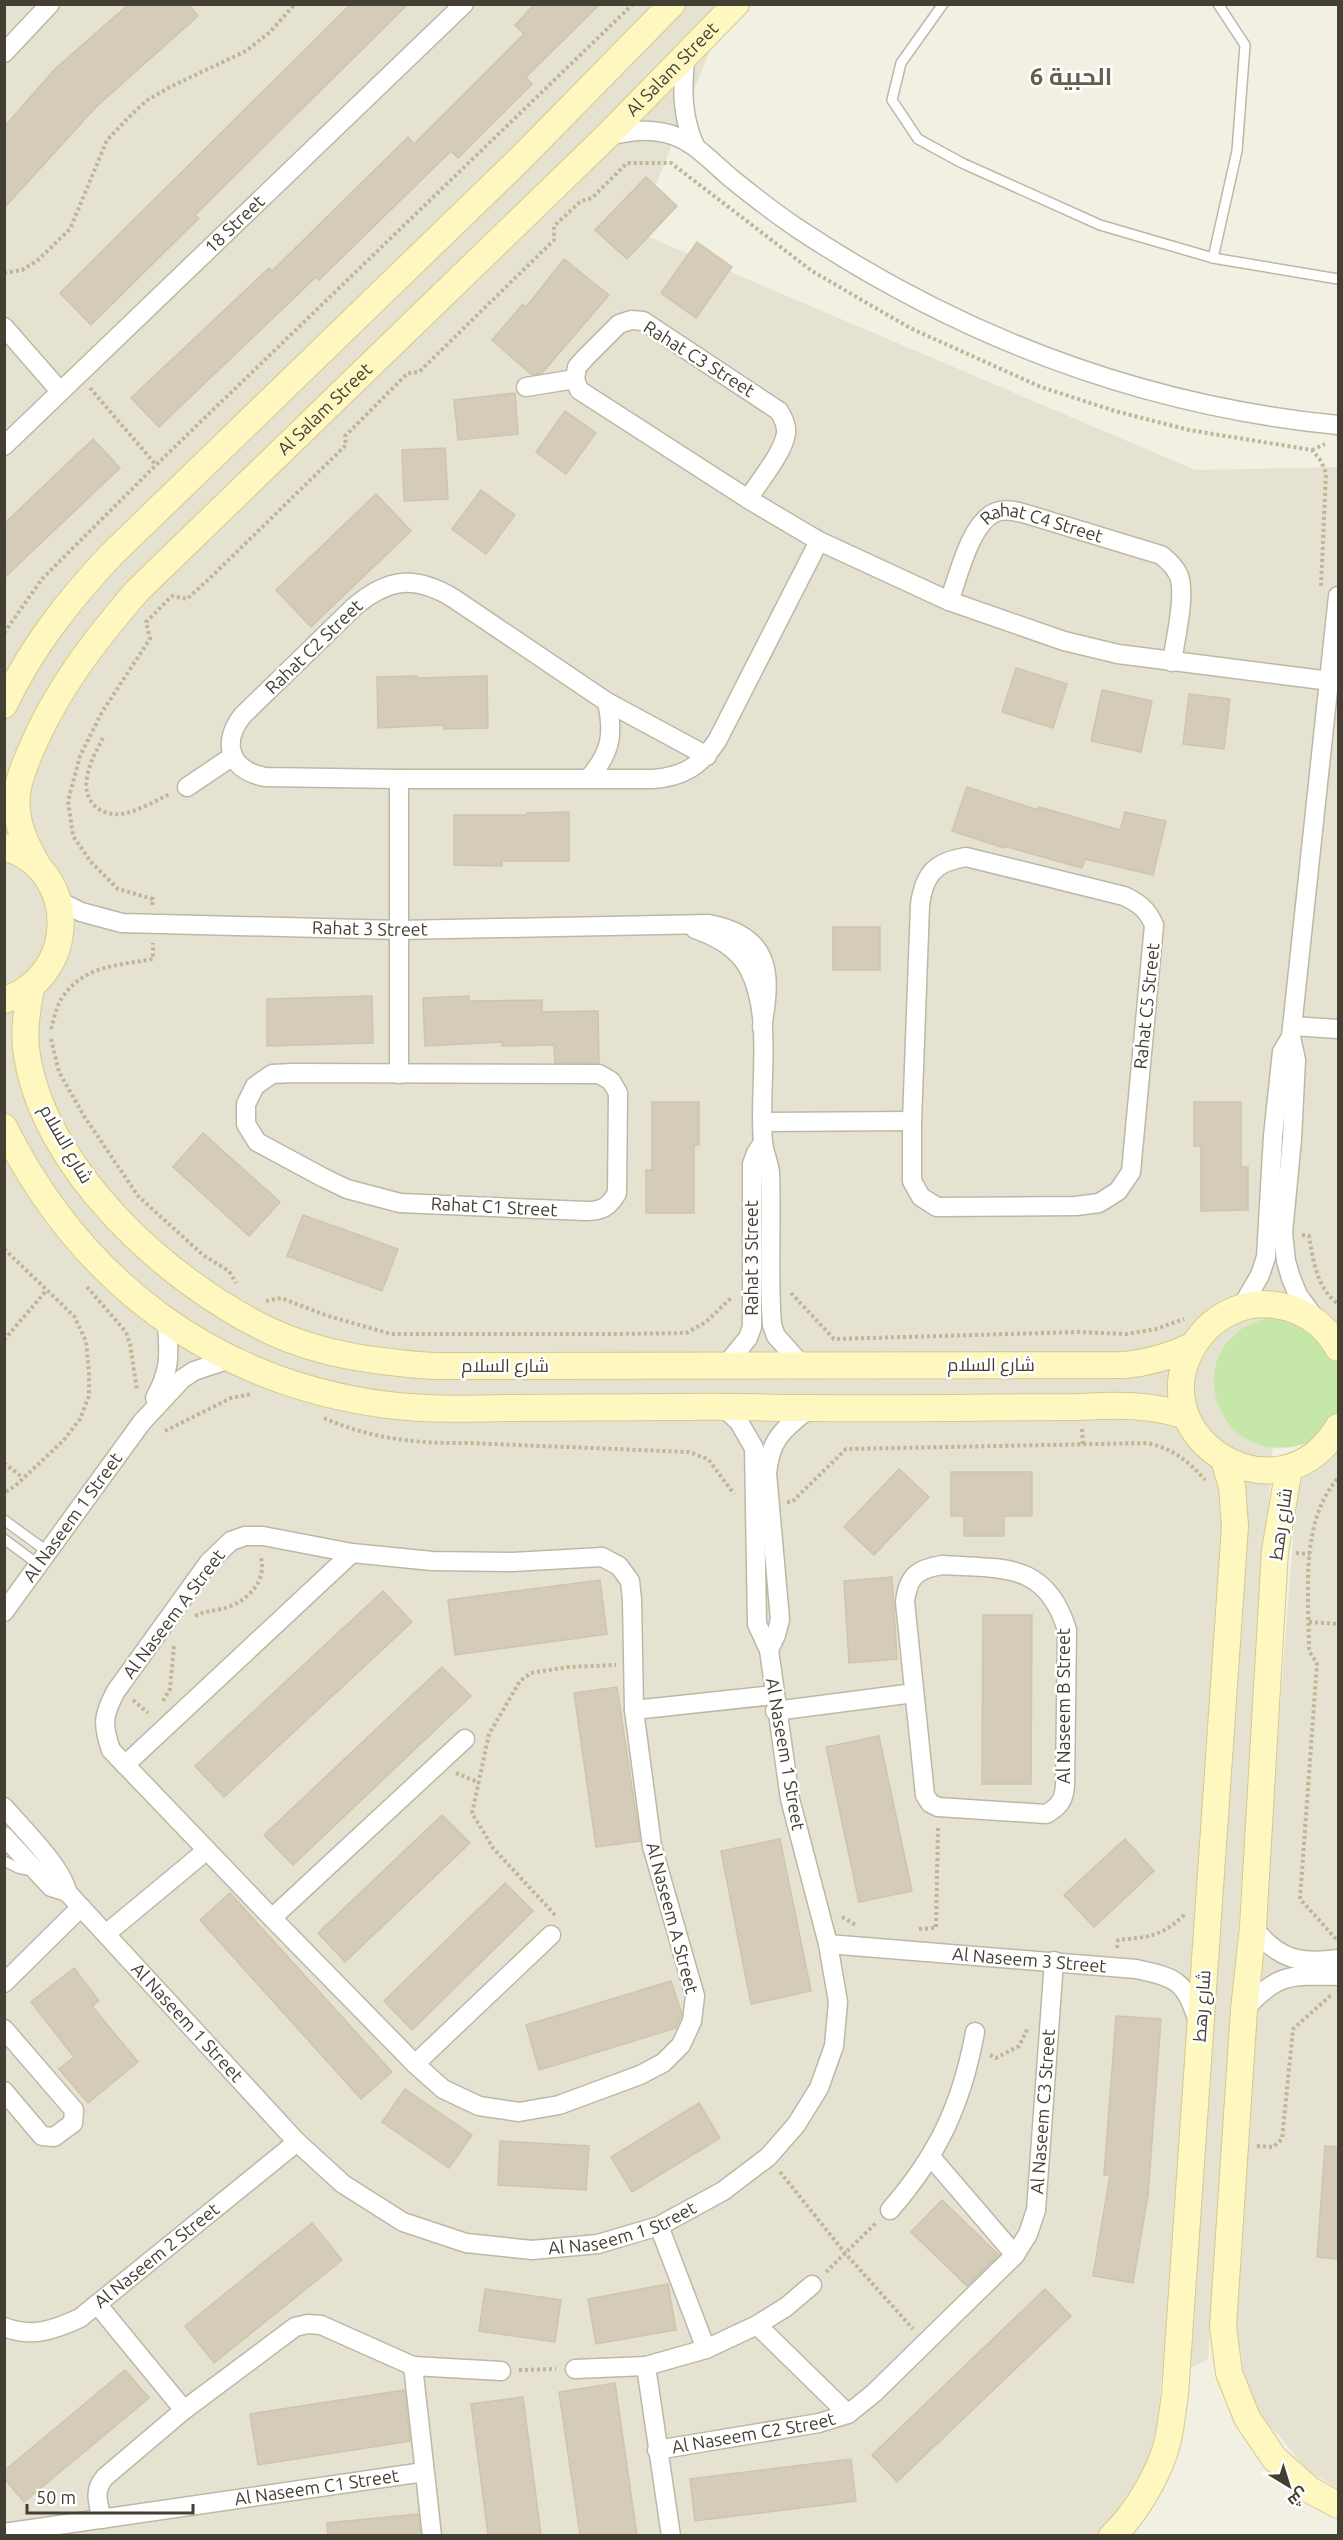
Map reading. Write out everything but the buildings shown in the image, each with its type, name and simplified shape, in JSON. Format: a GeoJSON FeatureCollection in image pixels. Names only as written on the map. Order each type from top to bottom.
{"type":"FeatureCollection","features":[{"type":"Feature","properties":{"kind":"street"},"geometry":{"type":"LineString","coordinates":[[4,53],[50,4]]}},
{"type":"Feature","properties":{"kind":"street","name":"18 Street"},"geometry":{"type":"LineString","coordinates":[[4,446],[464,4]]}},
{"type":"Feature","properties":{"kind":"street"},"geometry":{"type":"LineString","coordinates":[[4,705],[49,627],[78,590],[520,159],[672,4]]}},
{"type":"Feature","properties":{"kind":"street","name":"Al Salam Street"},"geometry":{"type":"LineString","coordinates":[[58,901],[51,882],[25,844],[18,819],[17,794],[22,771],[53,704],[78,664],[106,626],[137,591],[685,59],[736,4]]}},
{"type":"Feature","properties":{"kind":"street"},"geometry":{"type":"LineString","coordinates":[[685,59],[682,101],[695,147]]}},
{"type":"Feature","properties":{"kind":"street"},"geometry":{"type":"LineString","coordinates":[[607,136],[638,130],[675,136],[695,147],[763,204],[821,244],[908,294],[997,338],[1043,357],[1142,390],[1248,414],[1338,425]]}},
{"type":"Feature","properties":{"kind":"street","name":"Rahat C3 Street"},"geometry":{"type":"LineString","coordinates":[[575,379],[577,367],[619,324],[631,320],[643,321],[770,404],[779,411],[785,422],[786,433],[783,445],[748,499]]}},
{"type":"Feature","properties":{"kind":"street"},"geometry":{"type":"LineString","coordinates":[[4,327],[60,391]]}},
{"type":"Feature","properties":{"kind":"street"},"geometry":{"type":"LineString","coordinates":[[526,387],[575,379],[579,390],[590,399],[748,499],[819,541],[949,601],[1064,641],[1118,654],[1334,682]]}},
{"type":"Feature","properties":{"kind":"street","name":"Rahat C4 Street"},"geometry":{"type":"LineString","coordinates":[[949,601],[981,522],[994,512],[1011,509],[1161,555],[1173,565],[1180,578],[1180,594],[1172,662]]}},
{"type":"Feature","properties":{"kind":"street"},"geometry":{"type":"LineString","coordinates":[[188,787],[233,756],[241,767],[252,774],[265,777],[668,778],[683,774],[696,767],[717,741],[819,541]]}},
{"type":"Feature","properties":{"kind":"street","name":"Rahat C2 Street"},"geometry":{"type":"LineString","coordinates":[[233,756],[230,741],[234,727],[243,715],[354,607],[371,592],[391,584],[413,582],[434,587],[607,702],[707,756]]}},
{"type":"Feature","properties":{"kind":"street"},"geometry":{"type":"LineString","coordinates":[[1330,594],[1334,682],[1292,1032],[1296,1060],[1292,1139],[1283,1233],[1286,1261],[1298,1295],[1333,1338],[1338,1348]]}},
{"type":"Feature","properties":{"kind":"street"},"geometry":{"type":"LineString","coordinates":[[589,778],[605,756],[609,744],[612,731],[607,702]]}},
{"type":"Feature","properties":{"kind":"street"},"geometry":{"type":"LineString","coordinates":[[399,779],[399,1074]]}},
{"type":"Feature","properties":{"kind":"street"},"geometry":{"type":"LineString","coordinates":[[4,847],[16,850],[38,866]]}},
{"type":"Feature","properties":{"kind":"street","name":"Rahat C5 Street"},"geometry":{"type":"LineString","coordinates":[[966,858],[1124,896],[1137,901],[1148,911],[1154,925],[1154,939],[1131,1172],[1118,1191],[1099,1203],[1076,1206],[938,1207],[921,1197],[912,1181],[912,1121],[920,905],[923,886],[933,870],[949,860],[966,858]]}},
{"type":"Feature","properties":{"kind":"street"},"geometry":{"type":"LineString","coordinates":[[4,1000],[32,985],[50,964],[60,939],[62,921],[58,901]]}},
{"type":"Feature","properties":{"kind":"street","name":"Rahat 3 Street"},"geometry":{"type":"LineString","coordinates":[[58,901],[104,920],[122,923],[399,930],[709,924],[730,928],[748,940],[762,957],[768,977],[762,1027],[763,1143],[770,1173],[761,1211],[762,1271],[776,1336],[802,1365]]}},
{"type":"Feature","properties":{"kind":"street","name":"شارع السلام"},"geometry":{"type":"LineString","coordinates":[[32,985],[26,1027],[26,1048],[33,1082],[50,1123],[74,1166],[104,1205],[138,1241],[221,1305],[270,1331],[323,1350],[377,1362],[433,1366],[1124,1365],[1148,1363],[1192,1346]]}},
{"type":"Feature","properties":{"kind":"street"},"geometry":{"type":"LineString","coordinates":[[1292,1032],[1338,1029]]}},
{"type":"Feature","properties":{"kind":"street"},"geometry":{"type":"LineString","coordinates":[[1241,1308],[1260,1275],[1266,1257],[1273,1136],[1282,1052],[1292,1032]]}},
{"type":"Feature","properties":{"kind":"street","name":"Rahat C1 Street"},"geometry":{"type":"LineString","coordinates":[[272,1074],[399,1074],[599,1074],[611,1081],[618,1093],[617,1193],[610,1204],[599,1211],[400,1203],[347,1189],[304,1168],[257,1142],[246,1124],[246,1104],[255,1086],[272,1074]]}},
{"type":"Feature","properties":{"kind":"street"},"geometry":{"type":"LineString","coordinates":[[764,1122],[912,1121]]}},
{"type":"Feature","properties":{"kind":"street"},"geometry":{"type":"LineString","coordinates":[[4,1126],[37,1184],[64,1222],[95,1259],[129,1293],[166,1323],[204,1347],[280,1380],[334,1396],[388,1405],[444,1409],[1127,1405],[1166,1409],[1186,1416]]}},
{"type":"Feature","properties":{"kind":"street"},"geometry":{"type":"LineString","coordinates":[[1273,1136],[1292,1139]]}},
{"type":"Feature","properties":{"kind":"street","name":"Rahat 3 Street"},"geometry":{"type":"LineString","coordinates":[[725,1366],[748,1338],[762,1271]]}},
{"type":"Feature","properties":{"kind":"street"},"geometry":{"type":"LineString","coordinates":[[1319,1323],[1302,1312],[1282,1305],[1261,1304],[1241,1308],[1221,1316],[1205,1329],[1192,1346],[1184,1368],[1181,1392],[1186,1416],[1195,1434],[1208,1449],[1224,1461],[1244,1469],[1266,1471],[1289,1468],[1308,1459],[1325,1446],[1338,1428]]}},
{"type":"Feature","properties":{"kind":"street","name":"Al Naseem 1 Street"},"geometry":{"type":"LineString","coordinates":[[142,1422],[168,1371],[170,1357],[166,1323]]}},
{"type":"Feature","properties":{"kind":"street","name":"Al Naseem 1 Street"},"geometry":{"type":"LineString","coordinates":[[4,1612],[142,1422],[182,1379],[194,1371],[230,1359]]}},
{"type":"Feature","properties":{"kind":"street","name":"Al Naseem 1 Street"},"geometry":{"type":"LineString","coordinates":[[722,1406],[739,1422],[754,1448],[764,1537],[778,1592],[780,1619],[769,1650]]}},
{"type":"Feature","properties":{"kind":"street","name":"Al Naseem 1 Street"},"geometry":{"type":"LineString","coordinates":[[4,1807],[63,1877],[67,1892],[297,2142],[343,2184],[403,2222],[466,2243],[532,2250],[598,2244],[659,2226],[723,2191],[768,2157],[795,2125],[819,2088],[834,2046],[838,2001],[828,1944],[789,1799],[769,1650],[757,1624],[756,1591],[764,1537],[768,1459],[781,1431],[810,1408]]}},
{"type":"Feature","properties":{"kind":"street","name":"شارع رهط"},"geometry":{"type":"LineString","coordinates":[[1112,2535],[1120,2528],[1149,2488],[1168,2442],[1175,2394],[1235,1526],[1232,1486],[1224,1461]]}},
{"type":"Feature","properties":{"kind":"street","name":"شارع رهط"},"geometry":{"type":"LineString","coordinates":[[1289,1468],[1275,1551],[1253,1927],[1244,2010],[1223,2326],[1230,2373],[1247,2418],[1274,2458],[1310,2490],[1338,2505]]}},
{"type":"Feature","properties":{"kind":"street","name":"Al Naseem A Street"},"geometry":{"type":"LineString","coordinates":[[245,1536],[263,1536],[352,1553],[443,1561],[512,1562],[602,1557],[619,1566],[630,1581],[634,1710],[644,1800],[652,1846],[695,1996],[692,2021],[681,2045],[663,2063],[640,2075],[559,2105],[519,2112],[479,2106],[443,2089],[415,2064],[272,1918],[111,1750],[104,1730],[106,1710],[116,1691],[220,1549],[231,1541],[245,1536]]}},
{"type":"Feature","properties":{"kind":"street"},"geometry":{"type":"LineString","coordinates":[[125,1765],[352,1553]]}},
{"type":"Feature","properties":{"kind":"street","name":"Al Naseem B Street"},"geometry":{"type":"LineString","coordinates":[[942,1565],[1011,1569],[1031,1577],[1048,1591],[1060,1609],[1067,1629],[1064,1798],[1057,1808],[1046,1814],[938,1808],[930,1803],[925,1795],[905,1602],[907,1587],[915,1575],[927,1567],[942,1565]]}},
{"type":"Feature","properties":{"kind":"street"},"geometry":{"type":"LineString","coordinates":[[756,1591],[778,1592]]}},
{"type":"Feature","properties":{"kind":"street"},"geometry":{"type":"LineString","coordinates":[[634,1710],[914,1693]]}},
{"type":"Feature","properties":{"kind":"street"},"geometry":{"type":"LineString","coordinates":[[272,1918],[465,1739]]}},
{"type":"Feature","properties":{"kind":"street"},"geometry":{"type":"LineString","coordinates":[[8,1848],[30,1837]]}},
{"type":"Feature","properties":{"kind":"street","name":"Al Naseem 1 Street"},"geometry":{"type":"LineString","coordinates":[[8,1848],[51,1887],[67,1892]]}},
{"type":"Feature","properties":{"kind":"street"},"geometry":{"type":"LineString","coordinates":[[107,1933],[207,1850]]}},
{"type":"Feature","properties":{"kind":"street"},"geometry":{"type":"LineString","coordinates":[[4,1983],[81,1907]]}},
{"type":"Feature","properties":{"kind":"street"},"geometry":{"type":"LineString","coordinates":[[1253,1927],[1271,1948],[1295,1960],[1311,1962],[1338,1959]]}},
{"type":"Feature","properties":{"kind":"street"},"geometry":{"type":"LineString","coordinates":[[415,2064],[551,1935]]}},
{"type":"Feature","properties":{"kind":"street","name":"Al Naseem 3 Street"},"geometry":{"type":"LineString","coordinates":[[828,1944],[1117,1966],[1169,1976],[1183,1987],[1201,2028]]}},
{"type":"Feature","properties":{"kind":"street","name":"Al Naseem C3 Street"},"geometry":{"type":"LineString","coordinates":[[925,2344],[1015,2255],[1028,2234],[1036,2210],[1054,1961]]}},
{"type":"Feature","properties":{"kind":"street"},"geometry":{"type":"LineString","coordinates":[[1244,2010],[1271,1983],[1289,1977],[1338,1976]]}},
{"type":"Feature","properties":{"kind":"street"},"geometry":{"type":"LineString","coordinates":[[4,2029],[74,2110],[73,2123],[54,2137],[42,2136],[4,2091]]}},
{"type":"Feature","properties":{"kind":"street"},"geometry":{"type":"LineString","coordinates":[[890,2210],[931,2157],[947,2128],[960,2097],[974,2040]]}},
{"type":"Feature","properties":{"kind":"street","name":"Al Naseem 2 Street"},"geometry":{"type":"LineString","coordinates":[[4,2327],[18,2333],[51,2332],[80,2318],[297,2142]]}},
{"type":"Feature","properties":{"kind":"street"},"geometry":{"type":"LineString","coordinates":[[931,2157],[1015,2255]]}},
{"type":"Feature","properties":{"kind":"street"},"geometry":{"type":"LineString","coordinates":[[659,2226],[706,2349]]}},
{"type":"Feature","properties":{"kind":"street"},"geometry":{"type":"LineString","coordinates":[[575,2369],[645,2366],[706,2349],[757,2325],[786,2307],[812,2285]]}},
{"type":"Feature","properties":{"kind":"street"},"geometry":{"type":"LineString","coordinates":[[97,2304],[184,2410]]}},
{"type":"Feature","properties":{"kind":"street"},"geometry":{"type":"LineString","coordinates":[[102,2518],[97,2495],[100,2482],[184,2410],[295,2327],[308,2324],[321,2325],[413,2366],[501,2371]]}},
{"type":"Feature","properties":{"kind":"street","name":"Al Naseem C2 Street"},"geometry":{"type":"LineString","coordinates":[[757,2325],[848,2414]]}},
{"type":"Feature","properties":{"kind":"street","name":"Al Naseem C2 Street"},"geometry":{"type":"LineString","coordinates":[[657,2450],[819,2423],[848,2414],[874,2393],[925,2344]]}},
{"type":"Feature","properties":{"kind":"street","name":"Al Naseem C1 Street"},"geometry":{"type":"LineString","coordinates":[[413,2366],[432,2535]]}},
{"type":"Feature","properties":{"kind":"street","name":"Al Naseem C2 Street"},"geometry":{"type":"LineString","coordinates":[[645,2366],[671,2535]]}},
{"type":"Feature","properties":{"kind":"street","name":"Al Naseem C1 Street"},"geometry":{"type":"LineString","coordinates":[[4,2533],[424,2472]]}},
{"type":"Feature","properties":{"kind":"lane"},"geometry":{"type":"LineString","coordinates":[[943,4],[902,63],[892,100],[918,139],[962,163],[1100,225],[1213,258],[1338,279]]}},
{"type":"Feature","properties":{"kind":"lane"},"geometry":{"type":"LineString","coordinates":[[1213,258],[1237,151],[1245,45],[1218,4]]}},
{"type":"Feature","properties":{"kind":"lane"},"geometry":{"type":"LineString","coordinates":[[4,1520],[43,1558]]}},
{"type":"Feature","properties":{"kind":"lane"},"geometry":{"type":"LineString","coordinates":[[4,1539],[43,1558]]}},
{"type":"Feature","properties":{"kind":"path"},"geometry":{"type":"LineString","coordinates":[[4,273],[22,270],[37,261],[70,229],[107,140],[138,109],[168,88],[246,51],[270,32],[295,4]]}},
{"type":"Feature","properties":{"kind":"path"},"geometry":{"type":"LineString","coordinates":[[4,633],[42,579],[156,465],[633,4]]}},
{"type":"Feature","properties":{"kind":"path"},"geometry":{"type":"LineString","coordinates":[[240,1291],[229,1271],[203,1255],[138,1196],[84,1116],[58,1072],[49,1033],[61,999],[77,980],[99,969],[153,959],[153,899],[118,889],[91,862],[73,836],[68,801],[80,756],[102,712],[150,639],[146,622],[172,596],[187,599],[207,581],[346,445],[345,436],[408,373],[419,372],[554,240],[554,226],[581,201],[592,198],[627,163],[671,163],[738,217],[812,271],[910,327],[1041,387],[1114,411],[1189,430],[1312,450],[1321,461],[1326,473],[1330,594]]}},
{"type":"Feature","properties":{"kind":"path"},"geometry":{"type":"LineString","coordinates":[[78,375],[156,465]]}},
{"type":"Feature","properties":{"kind":"path"},"geometry":{"type":"LineString","coordinates":[[103,738],[91,764],[86,784],[89,800],[100,810],[115,814],[124,813],[188,787]]}},
{"type":"Feature","properties":{"kind":"path"},"geometry":{"type":"LineString","coordinates":[[1283,1233],[1309,1236],[1313,1261],[1321,1283],[1338,1304]]}},
{"type":"Feature","properties":{"kind":"path"},"geometry":{"type":"LineString","coordinates":[[4,1249],[74,1316],[86,1341],[88,1396],[80,1419],[63,1442],[4,1493]]}},
{"type":"Feature","properties":{"kind":"path"},"geometry":{"type":"LineString","coordinates":[[256,1298],[264,1302],[281,1298],[328,1316],[390,1334],[686,1333],[706,1322],[739,1290],[746,1272],[762,1271],[783,1272],[788,1289],[834,1340],[1079,1332],[1126,1334],[1156,1329],[1190,1317]]}},
{"type":"Feature","properties":{"kind":"path"},"geometry":{"type":"LineString","coordinates":[[87,1286],[126,1332],[130,1344],[142,1422]]}},
{"type":"Feature","properties":{"kind":"path"},"geometry":{"type":"LineString","coordinates":[[4,1340],[46,1291]]}},
{"type":"Feature","properties":{"kind":"path"},"geometry":{"type":"LineString","coordinates":[[165,1431],[231,1398],[256,1393]]}},
{"type":"Feature","properties":{"kind":"path"},"geometry":{"type":"LineString","coordinates":[[320,1416],[340,1425],[390,1439],[435,1444],[469,1443],[688,1452],[708,1459],[739,1501]]}},
{"type":"Feature","properties":{"kind":"path"},"geometry":{"type":"LineString","coordinates":[[792,1502],[846,1449],[1147,1443],[1171,1450],[1190,1463],[1209,1486]]}},
{"type":"Feature","properties":{"kind":"path"},"geometry":{"type":"LineString","coordinates":[[4,1463],[22,1478]]}},
{"type":"Feature","properties":{"kind":"path"},"geometry":{"type":"LineString","coordinates":[[1338,1478],[1323,1498],[1312,1532],[1309,1651],[1317,1663],[1300,1899],[1338,1941]]}},
{"type":"Feature","properties":{"kind":"path"},"geometry":{"type":"LineString","coordinates":[[189,1620],[206,1610],[231,1606],[250,1593],[261,1579],[264,1565],[259,1551],[245,1536]]}},
{"type":"Feature","properties":{"kind":"path"},"geometry":{"type":"LineString","coordinates":[[1309,1622],[1338,1624]]}},
{"type":"Feature","properties":{"kind":"path"},"geometry":{"type":"LineString","coordinates":[[162,1703],[170,1689],[174,1637]]}},
{"type":"Feature","properties":{"kind":"path"},"geometry":{"type":"LineString","coordinates":[[551,1935],[562,1923],[493,1848],[472,1813],[489,1734],[520,1681],[531,1673],[568,1668],[632,1665]]}},
{"type":"Feature","properties":{"kind":"path"},"geometry":{"type":"LineString","coordinates":[[154,1738],[148,1713],[155,1708]]}},
{"type":"Feature","properties":{"kind":"path"},"geometry":{"type":"LineString","coordinates":[[909,1930],[936,1928],[938,1808]]}},
{"type":"Feature","properties":{"kind":"path"},"geometry":{"type":"LineString","coordinates":[[838,1910],[842,1917],[864,1929]]}},
{"type":"Feature","properties":{"kind":"path"},"geometry":{"type":"LineString","coordinates":[[1117,1966],[1118,1940],[1153,1937],[1171,1928],[1185,1914]]}},
{"type":"Feature","properties":{"kind":"path"},"geometry":{"type":"LineString","coordinates":[[1235,2145],[1273,2147],[1280,2143],[1293,2029],[1338,1989]]}},
{"type":"Feature","properties":{"kind":"path"},"geometry":{"type":"LineString","coordinates":[[974,2040],[996,2058],[1019,2046],[1028,2028],[1049,2026]]}},
{"type":"Feature","properties":{"kind":"path"},"geometry":{"type":"LineString","coordinates":[[768,2157],[845,2253],[925,2344]]}},
{"type":"Feature","properties":{"kind":"path"},"geometry":{"type":"LineString","coordinates":[[812,2285],[890,2210]]}},
{"type":"Feature","properties":{"kind":"path"},"geometry":{"type":"LineString","coordinates":[[501,2371],[575,2369]]}},
{"type":"Feature","properties":{"kind":"shaded area"},"geometry":{"type":"Polygon","coordinates":[[[4,5],[728,5],[637,232],[1195,470],[1338,467],[1338,1385],[1277,1385],[1208,2359],[1161,2382],[1156,2447],[1121,2510],[1096,2535],[5,2535],[4,5]]]}},
{"type":"Feature","properties":{"kind":"shaded area"},"geometry":{"type":"Polygon","coordinates":[[[1338,1441],[1338,2488],[1306,2470],[1279,2435],[1238,2402],[1242,2355],[1233,2320],[1298,1475],[1338,1441]]]}},
{"type":"Feature","properties":{"kind":"green space"},"geometry":{"type":"Polygon","coordinates":[[[1269,1317],[1290,1317],[1338,1351],[1340,1394],[1338,1415],[1324,1433],[1303,1444],[1275,1448],[1251,1441],[1232,1428],[1220,1408],[1214,1386],[1216,1364],[1227,1342],[1248,1325],[1269,1317]]]}},
{"type":"Feature","properties":{"kind":"district","name":"الحبية 6"},"geometry":{"type":"Point","coordinates":[1071,77]}}]}
